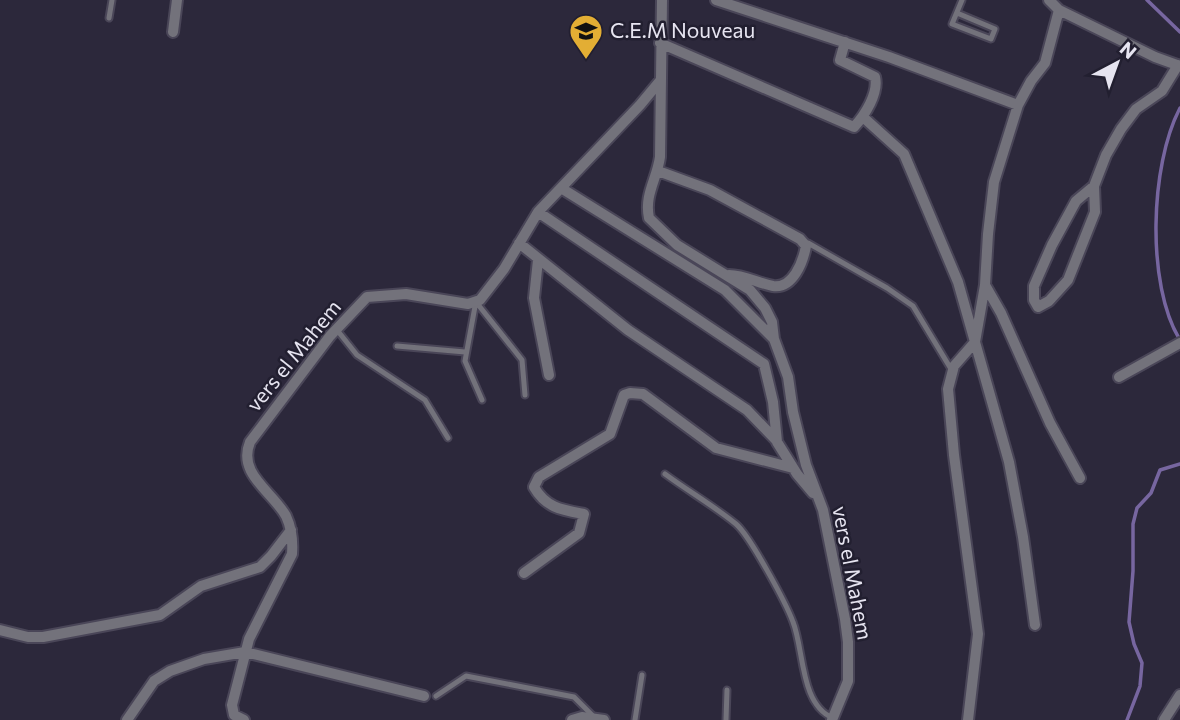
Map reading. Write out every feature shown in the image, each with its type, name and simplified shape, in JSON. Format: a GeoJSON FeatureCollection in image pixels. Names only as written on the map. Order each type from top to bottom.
{"type":"FeatureCollection","features":[{"type":"Feature","properties":{"kind":"street"},"geometry":{"type":"LineString","coordinates":[[173,32],[177,0]]}},
{"type":"Feature","properties":{"kind":"street","name":"vers el Mahem"},"geometry":{"type":"LineString","coordinates":[[662,0],[660,157],[658,172],[647,201],[649,218],[677,245],[729,275],[755,295],[772,322],[774,339],[788,377],[798,434],[823,510],[848,642],[848,681],[833,719]]}},
{"type":"Feature","properties":{"kind":"street"},"geometry":{"type":"LineString","coordinates":[[716,0],[845,42],[1018,105]]}},
{"type":"Feature","properties":{"kind":"street"},"geometry":{"type":"LineString","coordinates":[[1049,0],[1059,9],[1155,57],[1179,66],[1162,91],[1136,109],[1121,129],[1106,155],[1094,186],[1096,212],[1068,280],[1049,301],[1038,307],[1034,300],[1034,286],[1052,245],[1076,201],[1094,186]]}},
{"type":"Feature","properties":{"kind":"street"},"geometry":{"type":"LineString","coordinates":[[968,720],[978,634],[948,389],[954,366],[975,342],[985,285],[994,182],[1018,105],[1045,63],[1059,9]]}},
{"type":"Feature","properties":{"kind":"street"},"geometry":{"type":"LineString","coordinates":[[660,43],[854,127],[863,117],[877,83],[876,77],[840,60],[845,42]]}},
{"type":"Feature","properties":{"kind":"street"},"geometry":{"type":"LineString","coordinates":[[475,302],[480,300],[496,281],[538,212],[660,81]]}},
{"type":"Feature","properties":{"kind":"street"},"geometry":{"type":"LineString","coordinates":[[863,117],[904,154],[950,261],[1009,463],[1035,625]]}},
{"type":"Feature","properties":{"kind":"street"},"geometry":{"type":"LineString","coordinates":[[658,172],[710,190],[800,239],[806,246],[793,276],[779,286],[741,275],[729,275]]}},
{"type":"Feature","properties":{"kind":"street"},"geometry":{"type":"LineString","coordinates":[[561,188],[725,290],[774,339]]}},
{"type":"Feature","properties":{"kind":"street"},"geometry":{"type":"LineString","coordinates":[[538,212],[764,363],[773,402],[777,442]]}},
{"type":"Feature","properties":{"kind":"street"},"geometry":{"type":"LineString","coordinates":[[519,243],[628,330],[747,410],[777,442],[793,468],[818,499]]}},
{"type":"Feature","properties":{"kind":"street"},"geometry":{"type":"LineString","coordinates":[[538,260],[534,298],[549,374]]}},
{"type":"Feature","properties":{"kind":"street"},"geometry":{"type":"LineString","coordinates":[[985,285],[1016,344],[1050,423],[1080,478]]}},
{"type":"Feature","properties":{"kind":"street","name":"vers el Mahem"},"geometry":{"type":"LineString","coordinates":[[292,530],[285,514],[246,464],[246,451],[250,442],[336,330],[367,297],[406,294],[468,304],[475,302]]}},
{"type":"Feature","properties":{"kind":"street"},"geometry":{"type":"LineString","coordinates":[[1119,377],[1180,343]]}},
{"type":"Feature","properties":{"kind":"street"},"geometry":{"type":"LineString","coordinates":[[524,573],[579,533],[584,514],[551,507],[540,498],[534,488],[539,477],[610,433],[624,395],[643,394],[716,448],[793,468]]}},
{"type":"Feature","properties":{"kind":"street"},"geometry":{"type":"LineString","coordinates":[[0,630],[28,637],[43,637],[160,615],[201,586],[260,567],[292,530]]}},
{"type":"Feature","properties":{"kind":"street"},"geometry":{"type":"LineString","coordinates":[[236,718],[232,705],[245,652],[255,624],[292,554],[292,530]]}},
{"type":"Feature","properties":{"kind":"street"},"geometry":{"type":"LineString","coordinates":[[127,720],[154,681],[170,671],[204,659],[245,652],[424,696]]}},
{"type":"Feature","properties":{"kind":"street"},"geometry":{"type":"LineString","coordinates":[[1164,720],[1180,695]]}},
{"type":"Feature","properties":{"kind":"street"},"geometry":{"type":"LineString","coordinates":[[572,720],[582,717],[600,719]]}},
{"type":"Feature","properties":{"kind":"lane"},"geometry":{"type":"LineString","coordinates":[[109,18],[112,0]]}},
{"type":"Feature","properties":{"kind":"lane"},"geometry":{"type":"LineString","coordinates":[[957,13],[995,29],[991,39],[953,24],[957,13],[962,0]]}},
{"type":"Feature","properties":{"kind":"lane"},"geometry":{"type":"LineString","coordinates":[[800,239],[887,288],[913,306],[953,372]]}},
{"type":"Feature","properties":{"kind":"lane"},"geometry":{"type":"LineString","coordinates":[[475,302],[465,361],[482,400]]}},
{"type":"Feature","properties":{"kind":"lane"},"geometry":{"type":"LineString","coordinates":[[475,302],[522,360],[525,395]]}},
{"type":"Feature","properties":{"kind":"lane"},"geometry":{"type":"LineString","coordinates":[[336,330],[357,355],[425,400],[448,438]]}},
{"type":"Feature","properties":{"kind":"lane"},"geometry":{"type":"LineString","coordinates":[[397,346],[465,352]]}},
{"type":"Feature","properties":{"kind":"lane"},"geometry":{"type":"LineString","coordinates":[[665,474],[738,526],[750,542],[793,622],[805,678],[814,700],[821,711],[833,719]]}},
{"type":"Feature","properties":{"kind":"lane"},"geometry":{"type":"LineString","coordinates":[[436,696],[466,676],[574,697],[600,719]]}},
{"type":"Feature","properties":{"kind":"lane"},"geometry":{"type":"LineString","coordinates":[[635,720],[642,676]]}},
{"type":"Feature","properties":{"kind":"lane"},"geometry":{"type":"LineString","coordinates":[[726,720],[727,690]]}},
{"type":"Feature","properties":{"kind":"waterway"},"geometry":{"type":"LineString","coordinates":[[1147,0],[1180,32]]}},
{"type":"Feature","properties":{"kind":"waterway"},"geometry":{"type":"LineString","coordinates":[[1180,108],[1170,132],[1163,161],[1156,225],[1161,289],[1169,317],[1180,340]]}},
{"type":"Feature","properties":{"kind":"waterway"},"geometry":{"type":"LineString","coordinates":[[1127,720],[1140,686],[1142,663],[1129,622],[1133,524],[1137,508],[1151,493],[1160,470],[1180,464]]}},
{"type":"Feature","properties":{"kind":"place","name":"C.E.M Nouveau"},"geometry":{"type":"Point","coordinates":[586,61]}}]}
